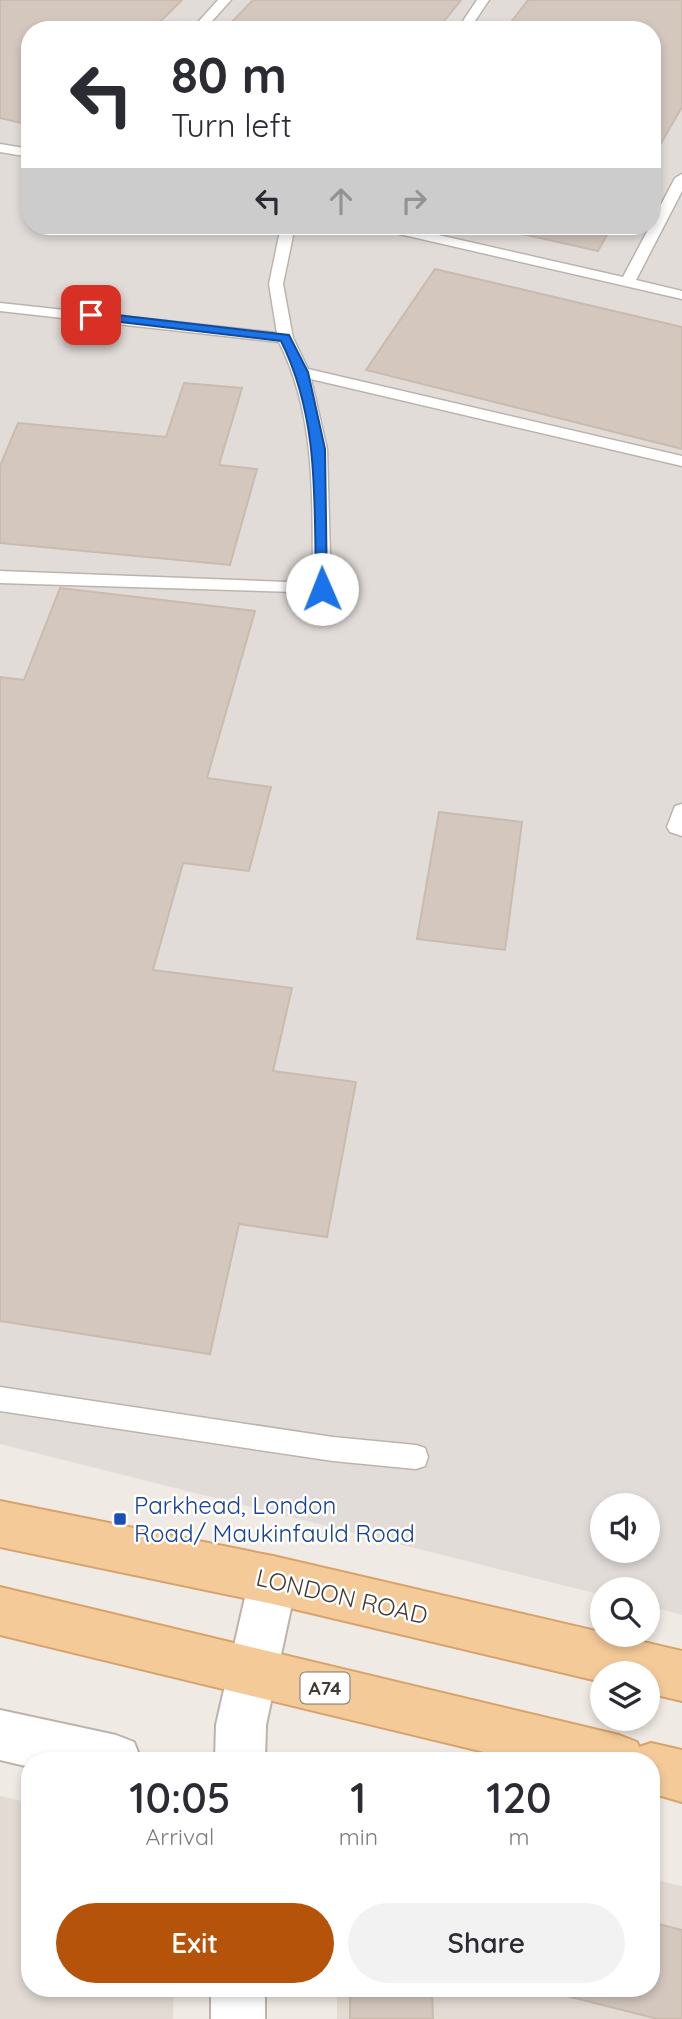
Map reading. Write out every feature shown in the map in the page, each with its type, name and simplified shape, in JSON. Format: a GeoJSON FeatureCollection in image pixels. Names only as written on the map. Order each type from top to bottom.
{"type":"FeatureCollection","features":[{"type":"Feature","properties":{"kind":"main road","name":"LONDON ROAD"},"geometry":{"type":"LineString","coordinates":[[0,1524],[273,1580],[682,1676]]}},
{"type":"Feature","properties":{"kind":"main road","name":"A74"},"geometry":{"type":"LineString","coordinates":[[0,1611],[586,1752]]}},
{"type":"Feature","properties":{"kind":"main road"},"geometry":{"type":"LineString","coordinates":[[660,1770],[682,1776]]}},
{"type":"Feature","properties":{"kind":"street"},"geometry":{"type":"LineString","coordinates":[[240,1752],[241,1725],[273,1580]]}},
{"type":"Feature","properties":{"kind":"street"},"geometry":{"type":"LineString","coordinates":[[0,1735],[79,1752]]}},
{"type":"Feature","properties":{"kind":"street"},"geometry":{"type":"LineString","coordinates":[[238,1997],[238,2019]]}},
{"type":"Feature","properties":{"kind":"lane"},"geometry":{"type":"LineString","coordinates":[[205,21],[225,0]]}},
{"type":"Feature","properties":{"kind":"lane"},"geometry":{"type":"LineString","coordinates":[[469,21],[483,0]]}},
{"type":"Feature","properties":{"kind":"lane"},"geometry":{"type":"LineString","coordinates":[[0,148],[21,152]]}},
{"type":"Feature","properties":{"kind":"lane"},"geometry":{"type":"LineString","coordinates":[[661,218],[682,178]]}},
{"type":"Feature","properties":{"kind":"lane"},"geometry":{"type":"LineString","coordinates":[[0,577],[322,589],[319,449],[302,372],[285,338],[276,284],[286,235]]}},
{"type":"Feature","properties":{"kind":"lane"},"geometry":{"type":"LineString","coordinates":[[421,235],[682,295]]}},
{"type":"Feature","properties":{"kind":"lane"},"geometry":{"type":"LineString","coordinates":[[627,283],[652,235]]}},
{"type":"Feature","properties":{"kind":"lane"},"geometry":{"type":"LineString","coordinates":[[0,307],[285,338]]}},
{"type":"Feature","properties":{"kind":"lane"},"geometry":{"type":"LineString","coordinates":[[302,372],[682,461]]}},
{"type":"Feature","properties":{"kind":"lane"},"geometry":{"type":"LineString","coordinates":[[682,811],[677,827],[682,829]]}},
{"type":"Feature","properties":{"kind":"lane"},"geometry":{"type":"LineString","coordinates":[[0,1399],[333,1448],[416,1457]]}},
{"type":"Feature","properties":{"kind":"shaded area"},"geometry":{"type":"Polygon","coordinates":[[[0,0],[682,0],[682,1615],[660,1609],[660,1577],[590,1577],[590,1592],[0,1444],[0,0]]]}},
{"type":"Feature","properties":{"kind":"shaded area"},"geometry":{"type":"Polygon","coordinates":[[[0,1796],[21,1801],[21,1997],[174,1997],[173,2019],[0,2019],[0,1796]]]}},
{"type":"Feature","properties":{"kind":"shaded area"},"geometry":{"type":"Polygon","coordinates":[[[660,1881],[682,1886],[682,2019],[337,2019],[337,1997],[660,1997],[660,1881]]]}},
{"type":"Feature","properties":{"kind":"building"},"geometry":{"type":"Polygon","coordinates":[[[0,0],[182,0],[161,21],[21,21],[21,123],[0,118],[0,0]]]}},
{"type":"Feature","properties":{"kind":"building"},"geometry":{"type":"Polygon","coordinates":[[[253,0],[461,0],[444,21],[233,21],[253,0]]]}},
{"type":"Feature","properties":{"kind":"building"},"geometry":{"type":"Polygon","coordinates":[[[528,0],[682,0],[682,107],[661,143],[661,21],[512,21],[528,0]]]}},
{"type":"Feature","properties":{"kind":"building"},"geometry":{"type":"Polygon","coordinates":[[[527,235],[607,235],[598,251],[527,235]]]}},
{"type":"Feature","properties":{"kind":"building"},"geometry":{"type":"Polygon","coordinates":[[[435,269],[682,327],[682,449],[366,370],[435,269]]]}},
{"type":"Feature","properties":{"kind":"building"},"geometry":{"type":"Polygon","coordinates":[[[184,383],[242,388],[219,465],[257,469],[230,565],[0,543],[0,466],[18,423],[166,437],[184,383]]]}},
{"type":"Feature","properties":{"kind":"building"},"geometry":{"type":"Polygon","coordinates":[[[60,588],[255,611],[207,778],[271,787],[249,871],[183,863],[153,970],[292,988],[273,1071],[356,1082],[327,1237],[239,1224],[210,1354],[0,1321],[0,677],[24,680],[60,588]]]}},
{"type":"Feature","properties":{"kind":"building"},"geometry":{"type":"Polygon","coordinates":[[[439,812],[522,822],[505,950],[417,939],[439,812]]]}},
{"type":"Feature","properties":{"kind":"building"},"geometry":{"type":"Polygon","coordinates":[[[660,1924],[682,1930],[682,2019],[658,2019],[571,1997],[660,1997],[660,1924]]]}},
{"type":"Feature","properties":{"kind":"building"},"geometry":{"type":"Polygon","coordinates":[[[350,1997],[432,1997],[433,2019],[350,2019],[350,1997]]]}},
{"type":"Feature","properties":{"kind":"place","name":"Parkhead, London Road/ Maukinfauld Road"},"geometry":{"type":"Point","coordinates":[120,1519]}},
{"type":"Feature","properties":{"kind":"route"},"geometry":{"type":"LineString","coordinates":[[91,315],[285,338],[302,372],[319,449],[322,589]]}}]}
